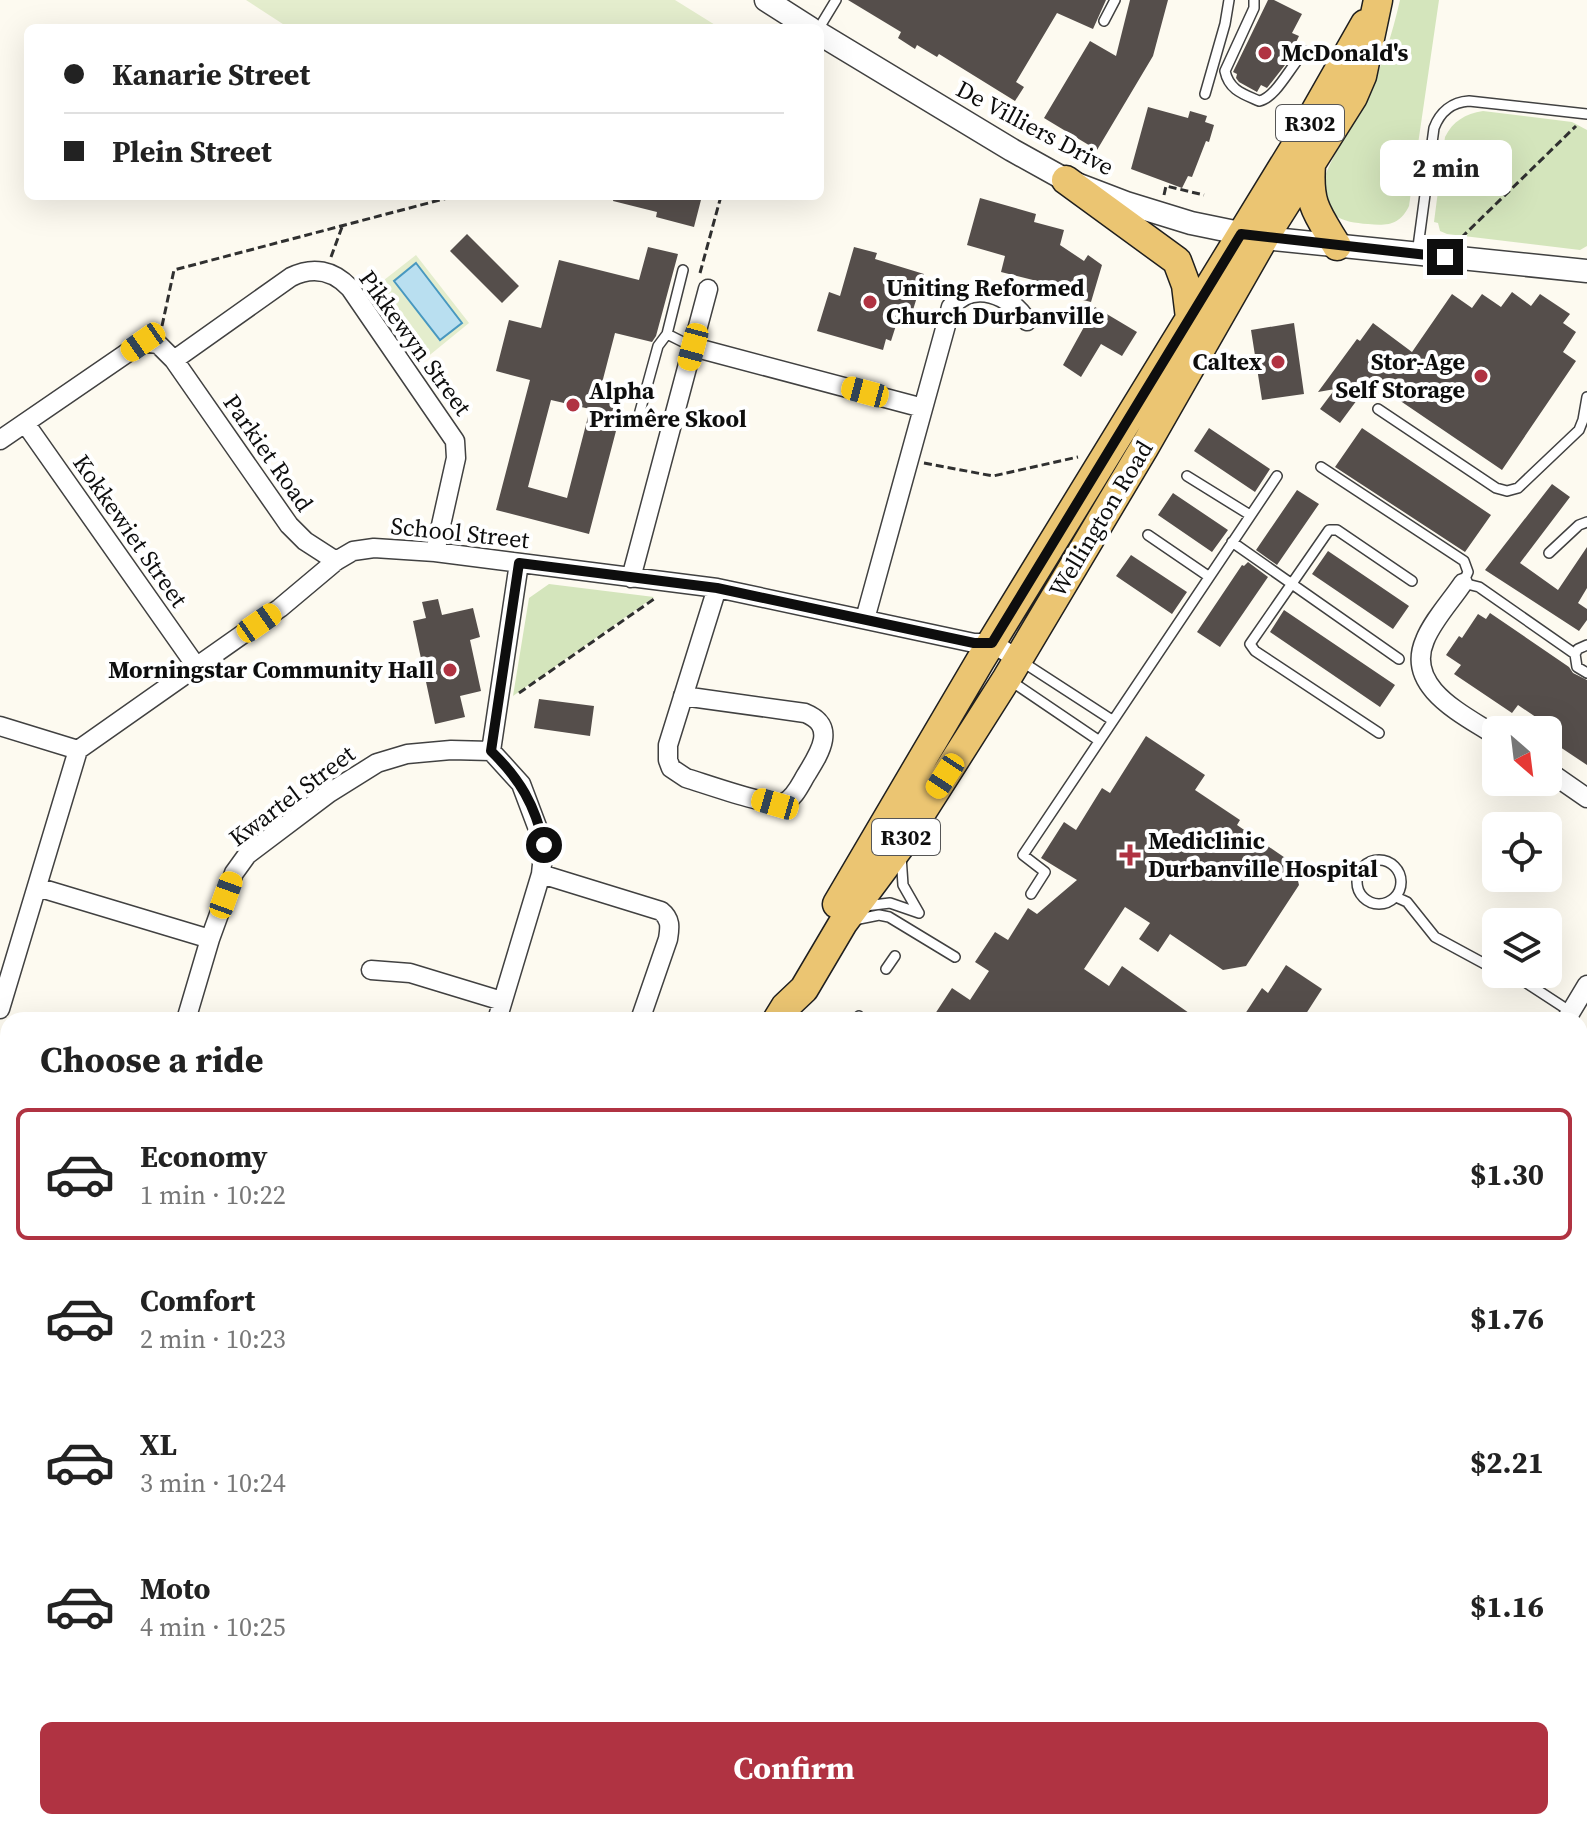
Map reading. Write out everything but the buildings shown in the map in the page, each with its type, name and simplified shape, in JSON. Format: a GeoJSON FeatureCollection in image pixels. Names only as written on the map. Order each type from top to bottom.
{"type":"FeatureCollection","features":[{"type":"Feature","properties":{"kind":"main road","name":"Wellington Road"},"geometry":{"type":"LineString","coordinates":[[783,1012],[804,989],[982,649],[1190,318],[1311,164],[1353,97],[1362,76],[1377,5]]}},
{"type":"Feature","properties":{"kind":"main road","name":"Wellington Road"},"geometry":{"type":"LineString","coordinates":[[841,918],[901,845],[1013,669],[1144,448],[1318,108],[1377,5]]}},
{"type":"Feature","properties":{"kind":"main road"},"geometry":{"type":"LineString","coordinates":[[1311,164],[1311,201],[1337,246]]}},
{"type":"Feature","properties":{"kind":"main road"},"geometry":{"type":"LineString","coordinates":[[1066,180],[1177,261],[1186,285],[1190,318]]}},
{"type":"Feature","properties":{"kind":"street"},"geometry":{"type":"LineString","coordinates":[[766,0],[804,24]]}},
{"type":"Feature","properties":{"kind":"street","name":"De Villiers Drive"},"geometry":{"type":"LineString","coordinates":[[824,36],[1066,180],[1126,203],[1252,236],[1587,271]]}},
{"type":"Feature","properties":{"kind":"street","name":"Pikkewyn Street"},"geometry":{"type":"LineString","coordinates":[[174,360],[291,277],[308,271],[334,275],[350,288],[455,441],[456,458],[435,552]]}},
{"type":"Feature","properties":{"kind":"street"},"geometry":{"type":"LineString","coordinates":[[631,578],[708,289]]}},
{"type":"Feature","properties":{"kind":"street"},"geometry":{"type":"LineString","coordinates":[[865,619],[948,314],[956,302],[968,294],[982,291],[1008,300],[1027,321]]}},
{"type":"Feature","properties":{"kind":"street"},"geometry":{"type":"LineString","coordinates":[[0,440],[143,342],[158,344],[174,360]]}},
{"type":"Feature","properties":{"kind":"street"},"geometry":{"type":"LineString","coordinates":[[693,347],[923,408]]}},
{"type":"Feature","properties":{"kind":"street","name":"Parkiet Road"},"geometry":{"type":"LineString","coordinates":[[174,360],[289,525],[305,541],[336,561]]}},
{"type":"Feature","properties":{"kind":"street","name":"Kokkewiet Street"},"geometry":{"type":"LineString","coordinates":[[25,423],[196,666]]}},
{"type":"Feature","properties":{"kind":"street","name":"School Street"},"geometry":{"type":"LineString","coordinates":[[78,750],[280,608],[336,561],[363,548],[435,552],[717,588],[865,619],[982,649],[1013,669]]}},
{"type":"Feature","properties":{"kind":"street"},"geometry":{"type":"LineString","coordinates":[[499,1012],[544,859],[541,832],[521,784],[491,751],[519,563]]}},
{"type":"Feature","properties":{"kind":"street"},"geometry":{"type":"LineString","coordinates":[[1463,583],[1426,637],[1421,656],[1424,674],[1438,696],[1482,726]]}},
{"type":"Feature","properties":{"kind":"street"},"geometry":{"type":"LineString","coordinates":[[683,696],[805,713],[817,720],[823,732],[823,745],[792,798],[775,804],[686,778],[675,772],[668,760],[667,753],[683,696],[717,588]]}},
{"type":"Feature","properties":{"kind":"street"},"geometry":{"type":"LineString","coordinates":[[0,726],[78,750],[0,1009]]}},
{"type":"Feature","properties":{"kind":"street","name":"Kwartel Street"},"geometry":{"type":"LineString","coordinates":[[188,1012],[210,939],[241,860],[329,793],[377,763],[397,755],[451,750],[491,751]]}},
{"type":"Feature","properties":{"kind":"street"},"geometry":{"type":"LineString","coordinates":[[1562,781],[1587,798]]}},
{"type":"Feature","properties":{"kind":"street"},"geometry":{"type":"LineString","coordinates":[[541,874],[661,911],[667,916],[670,921],[668,939],[643,1012]]}},
{"type":"Feature","properties":{"kind":"street"},"geometry":{"type":"LineString","coordinates":[[37,887],[210,939]]}},
{"type":"Feature","properties":{"kind":"street"},"geometry":{"type":"LineString","coordinates":[[371,970],[410,973],[502,1001]]}},
{"type":"Feature","properties":{"kind":"street"},"geometry":{"type":"LineString","coordinates":[[1570,1012],[1587,985]]}},
{"type":"Feature","properties":{"kind":"lane"},"geometry":{"type":"LineString","coordinates":[[821,24],[836,0]]}},
{"type":"Feature","properties":{"kind":"lane"},"geometry":{"type":"LineString","coordinates":[[1104,21],[1115,0]]}},
{"type":"Feature","properties":{"kind":"lane"},"geometry":{"type":"LineString","coordinates":[[1205,94],[1229,0]]}},
{"type":"Feature","properties":{"kind":"lane"},"geometry":{"type":"LineString","coordinates":[[1254,0],[1254,8],[1225,71],[1229,84],[1235,90],[1259,101],[1269,99],[1292,64],[1305,51]]}},
{"type":"Feature","properties":{"kind":"lane"},"geometry":{"type":"LineString","coordinates":[[1417,254],[1434,128],[1444,112],[1469,101],[1587,114]]}},
{"type":"Feature","properties":{"kind":"lane"},"geometry":{"type":"LineString","coordinates":[[639,415],[658,346],[667,334],[683,270]]}},
{"type":"Feature","properties":{"kind":"lane"},"geometry":{"type":"LineString","coordinates":[[667,334],[693,347]]}},
{"type":"Feature","properties":{"kind":"lane"},"geometry":{"type":"LineString","coordinates":[[1378,409],[1496,488],[1507,491],[1518,488],[1579,430],[1587,397]]}},
{"type":"Feature","properties":{"kind":"lane"},"geometry":{"type":"LineString","coordinates":[[1321,467],[1464,561],[1468,572],[1463,583],[1479,587],[1575,654]]}},
{"type":"Feature","properties":{"kind":"lane"},"geometry":{"type":"LineString","coordinates":[[1187,476],[1250,515]]}},
{"type":"Feature","properties":{"kind":"lane"},"geometry":{"type":"LineString","coordinates":[[1031,894],[1045,872],[1023,855],[1277,476]]}},
{"type":"Feature","properties":{"kind":"lane"},"geometry":{"type":"LineString","coordinates":[[1549,553],[1579,525],[1587,522]]}},
{"type":"Feature","properties":{"kind":"lane"},"geometry":{"type":"LineString","coordinates":[[1379,733],[1252,648],[1251,642],[1325,532],[1333,529],[1412,581]]}},
{"type":"Feature","properties":{"kind":"lane"},"geometry":{"type":"LineString","coordinates":[[1148,535],[1208,576]]}},
{"type":"Feature","properties":{"kind":"lane"},"geometry":{"type":"LineString","coordinates":[[1232,542],[1399,659]]}},
{"type":"Feature","properties":{"kind":"lane"},"geometry":{"type":"LineString","coordinates":[[1587,645],[1575,654],[1577,667],[1587,673]]}},
{"type":"Feature","properties":{"kind":"lane"},"geometry":{"type":"LineString","coordinates":[[1013,669],[1112,720]]}},
{"type":"Feature","properties":{"kind":"lane"},"geometry":{"type":"LineString","coordinates":[[1013,669],[1098,740]]}},
{"type":"Feature","properties":{"kind":"lane"},"geometry":{"type":"LineString","coordinates":[[841,918],[872,903],[890,903],[919,913],[903,885],[901,845]]}},
{"type":"Feature","properties":{"kind":"lane"},"geometry":{"type":"LineString","coordinates":[[1372,862],[1392,865],[1401,877],[1396,897],[1390,902],[1376,904],[1363,898],[1357,885],[1361,871],[1372,862]]}},
{"type":"Feature","properties":{"kind":"lane"},"geometry":{"type":"LineString","coordinates":[[1396,897],[1407,902],[1435,937],[1482,962]]}},
{"type":"Feature","properties":{"kind":"lane"},"geometry":{"type":"LineString","coordinates":[[841,918],[869,915],[889,917],[955,957]]}},
{"type":"Feature","properties":{"kind":"lane"},"geometry":{"type":"LineString","coordinates":[[886,969],[895,956]]}},
{"type":"Feature","properties":{"kind":"lane"},"geometry":{"type":"LineString","coordinates":[[1532,988],[1563,1012]]}},
{"type":"Feature","properties":{"kind":"path"},"geometry":{"type":"LineString","coordinates":[[1461,238],[1587,114]]}},
{"type":"Feature","properties":{"kind":"path"},"geometry":{"type":"LineString","coordinates":[[1166,186],[1204,195]]}},
{"type":"Feature","properties":{"kind":"path"},"geometry":{"type":"LineString","coordinates":[[158,344],[174,270],[440,200]]}},
{"type":"Feature","properties":{"kind":"path"},"geometry":{"type":"LineString","coordinates":[[708,289],[698,279],[720,200]]}},
{"type":"Feature","properties":{"kind":"path"},"geometry":{"type":"LineString","coordinates":[[325,272],[342,227]]}},
{"type":"Feature","properties":{"kind":"path"},"geometry":{"type":"LineString","coordinates":[[908,460],[993,476],[1089,455]]}},
{"type":"Feature","properties":{"kind":"path"},"geometry":{"type":"LineString","coordinates":[[497,709],[677,583]]}},
{"type":"Feature","properties":{"kind":"green space"},"geometry":{"type":"Polygon","coordinates":[[[246,0],[675,0],[714,24],[283,24],[246,0]]]}},
{"type":"Feature","properties":{"kind":"green space"},"geometry":{"type":"Polygon","coordinates":[[[1400,0],[1439,0],[1409,206],[1392,223],[1375,225],[1348,221],[1329,209],[1325,202],[1324,181],[1377,75],[1400,0]]]}},
{"type":"Feature","properties":{"kind":"green space"},"geometry":{"type":"Polygon","coordinates":[[[1483,111],[1572,122],[1587,130],[1587,246],[1580,250],[1440,231],[1438,223],[1434,222],[1445,137],[1460,119],[1483,111]]]}},
{"type":"Feature","properties":{"kind":"green space"},"geometry":{"type":"Polygon","coordinates":[[[416,255],[469,323],[420,363],[370,291],[416,255]]]}},
{"type":"Feature","properties":{"kind":"green space"},"geometry":{"type":"Polygon","coordinates":[[[549,584],[654,597],[513,696],[529,598],[549,584]]]}},
{"type":"Feature","properties":{"kind":"water"},"geometry":{"type":"Polygon","coordinates":[[[416,263],[462,323],[440,340],[394,281],[416,263]]]}},
{"type":"Feature","properties":{"kind":"place","name":"McDonald's"},"geometry":{"type":"Point","coordinates":[1265,53]}},
{"type":"Feature","properties":{"kind":"place","name":"Uniting Reformed Church Durbanville"},"geometry":{"type":"Point","coordinates":[870,302]}},
{"type":"Feature","properties":{"kind":"place","name":"Caltex"},"geometry":{"type":"Point","coordinates":[1278,362]}},
{"type":"Feature","properties":{"kind":"place","name":"Stor-Age Self Storage"},"geometry":{"type":"Point","coordinates":[1481,376]}},
{"type":"Feature","properties":{"kind":"place","name":"Alpha Primêre Skool"},"geometry":{"type":"Point","coordinates":[573,405]}},
{"type":"Feature","properties":{"kind":"place","name":"Morningstar Community Hall"},"geometry":{"type":"Point","coordinates":[450,670]}},
{"type":"Feature","properties":{"kind":"place","name":"Mediclinic Durbanville Hospital"},"geometry":{"type":"Point","coordinates":[1130,855]}},
{"type":"Feature","properties":{"kind":"route"},"geometry":{"type":"LineString","coordinates":[[544,845],[521,784],[491,751],[519,563],[717,588],[974,643],[992,643],[1241,234],[1445,257]]}}]}
